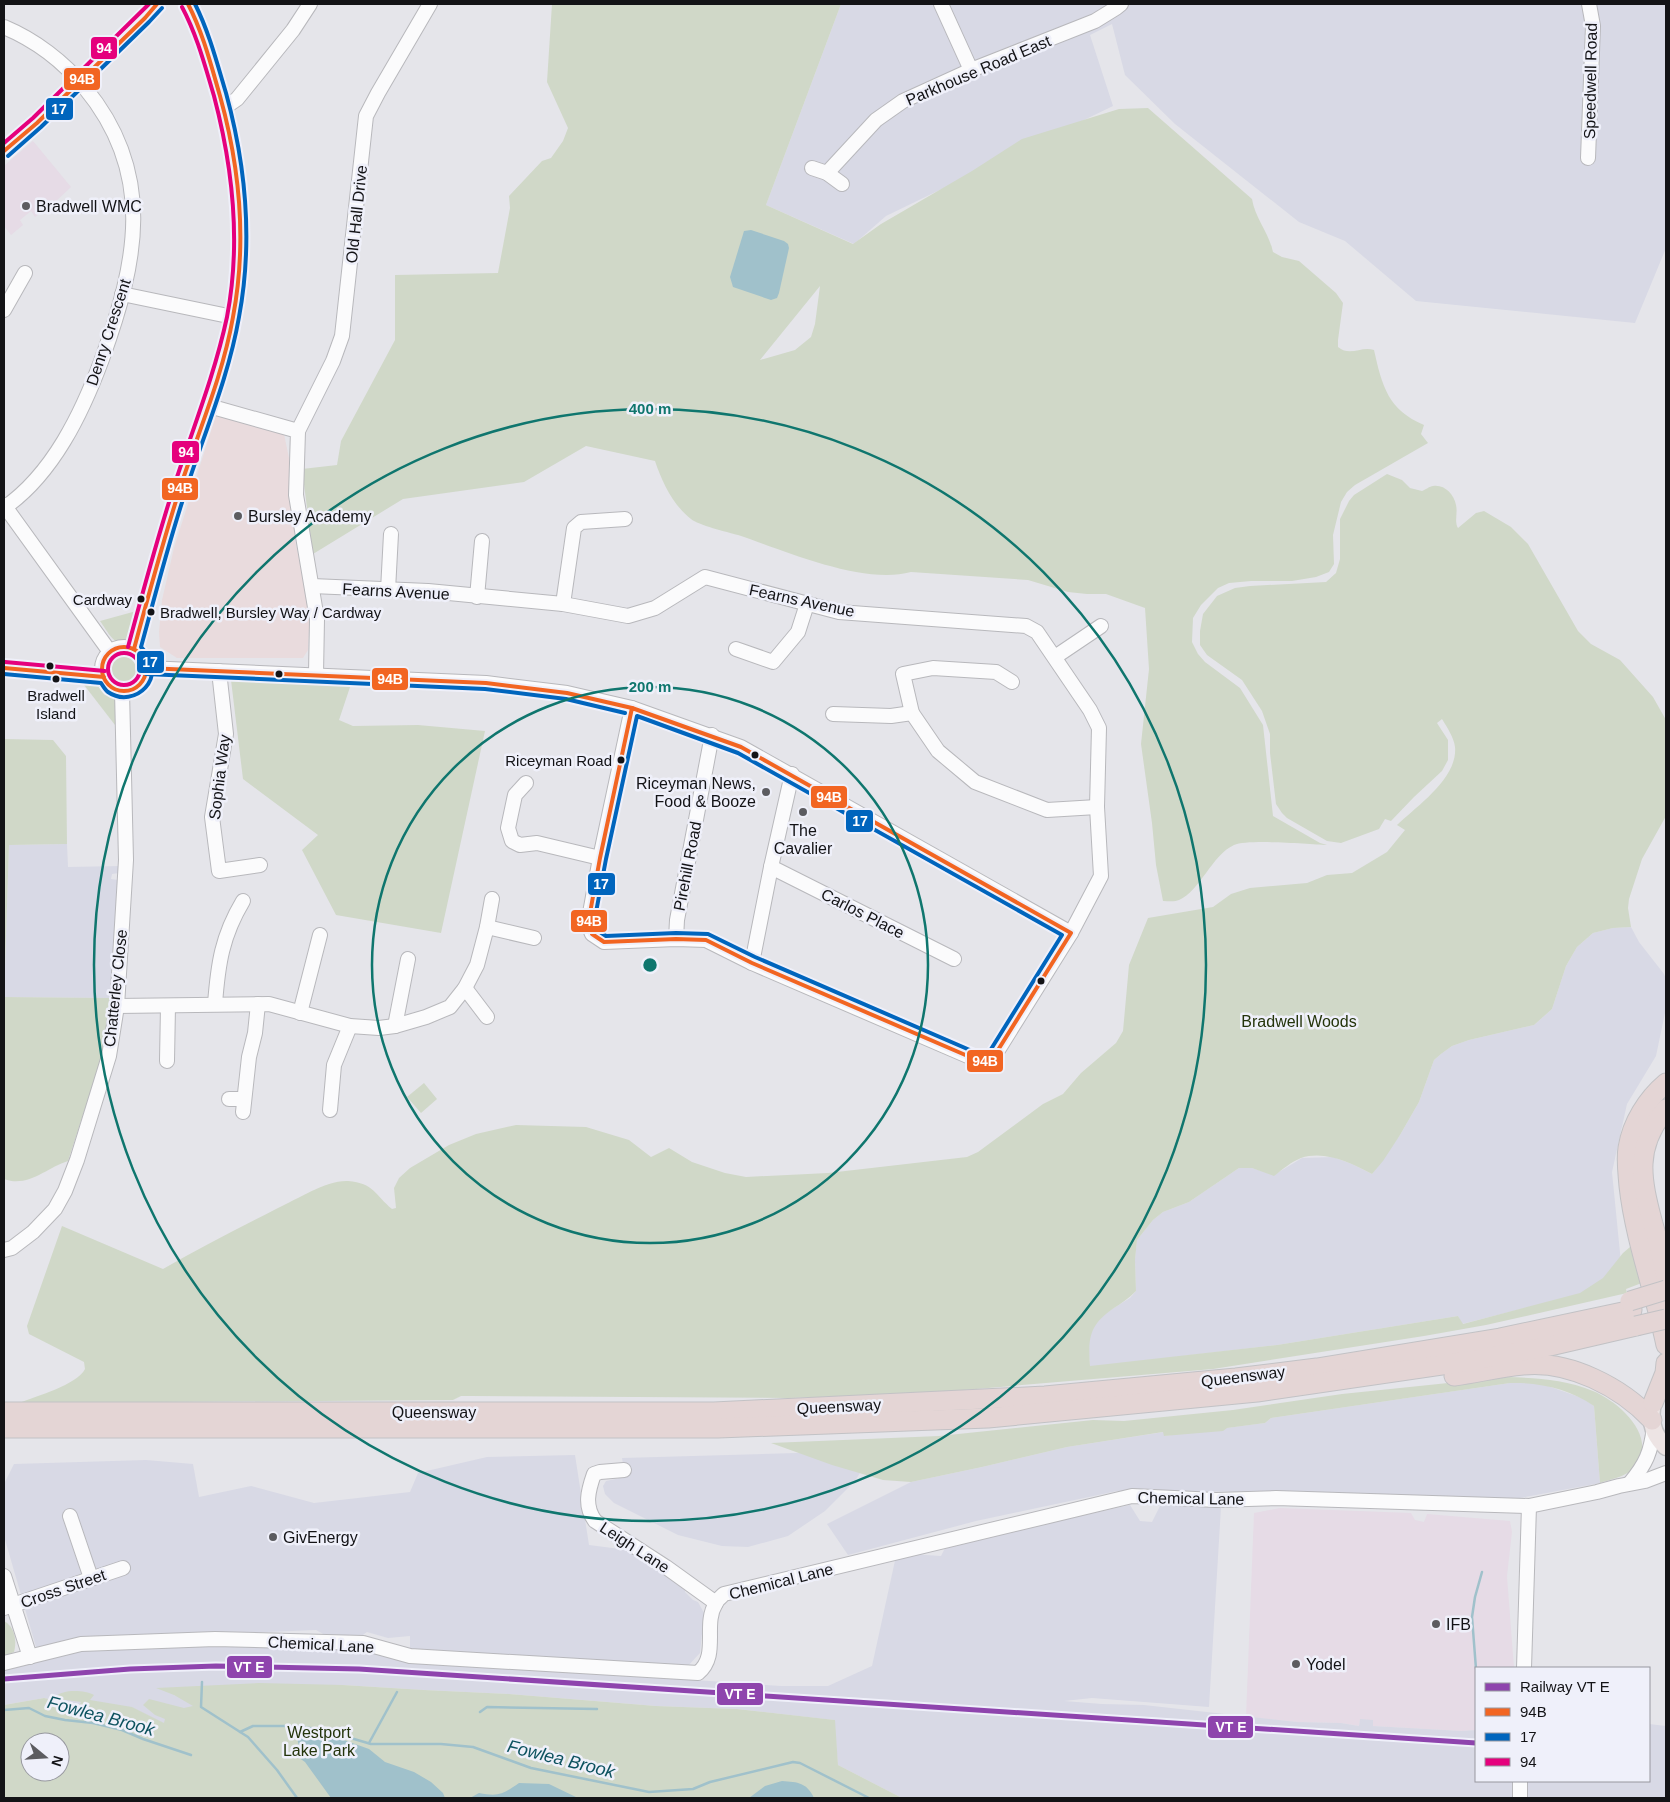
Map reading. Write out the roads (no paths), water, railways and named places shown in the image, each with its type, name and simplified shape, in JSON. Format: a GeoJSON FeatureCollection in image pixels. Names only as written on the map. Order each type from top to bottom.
{"type":"FeatureCollection","features":[{"type":"Feature","properties":{"kind":"highway"},"geometry":{"type":"LineString","coordinates":[[1666,1083],[1648,1103],[1636,1122],[1628,1148],[1627,1164],[1632,1207],[1666,1345]]}},
{"type":"Feature","properties":{"kind":"highway"},"geometry":{"type":"LineString","coordinates":[[1666,1109],[1648,1136],[1642,1166],[1645,1193],[1666,1276]]}},
{"type":"Feature","properties":{"kind":"highway"},"geometry":{"type":"LineString","coordinates":[[1632,1312],[1666,1290]]}},
{"type":"Feature","properties":{"kind":"highway","name":"Queensway"},"geometry":{"type":"LineString","coordinates":[[4,1412],[714,1412],[1045,1396],[1236,1378],[1317,1368],[1500,1338],[1632,1312],[1666,1302]]}},
{"type":"Feature","properties":{"kind":"highway","name":"Queensway"},"geometry":{"type":"LineString","coordinates":[[4,1428],[718,1428],[988,1418],[1257,1392],[1469,1361],[1550,1346],[1632,1312],[1666,1319]]}},
{"type":"Feature","properties":{"kind":"highway"},"geometry":{"type":"LineString","coordinates":[[1074,1411],[1170,1410],[1454,1376],[1525,1364],[1566,1368],[1594,1379],[1632,1401],[1653,1417],[1666,1363]]}},
{"type":"Feature","properties":{"kind":"main road"},"geometry":{"type":"LineString","coordinates":[[1666,1385],[1659,1392],[1653,1417],[1660,1441],[1666,1447]]}},
{"type":"Feature","properties":{"kind":"street"},"geometry":{"type":"LineString","coordinates":[[4,151],[80,82],[157,4]]}},
{"type":"Feature","properties":{"kind":"street"},"geometry":{"type":"LineString","coordinates":[[134,649],[182,482],[209,406],[233,317],[238,281],[239,222],[235,162],[224,108],[202,35],[188,4]]}},
{"type":"Feature","properties":{"kind":"street"},"geometry":{"type":"LineString","coordinates":[[224,108],[237,99],[293,30],[310,4]]}},
{"type":"Feature","properties":{"kind":"street","name":"Old Hall Drive"},"geometry":{"type":"LineString","coordinates":[[298,431],[333,361],[342,336],[366,116],[430,4]]}},
{"type":"Feature","properties":{"kind":"street"},"geometry":{"type":"LineString","coordinates":[[941,4],[971,70]]}},
{"type":"Feature","properties":{"kind":"street","name":"Parkhouse Road East"},"geometry":{"type":"LineString","coordinates":[[826,173],[876,120],[903,101],[971,70],[1095,21],[1121,4]]}},
{"type":"Feature","properties":{"kind":"street","name":"Speedwell Road"},"geometry":{"type":"LineString","coordinates":[[1588,158],[1594,26],[1589,4]]}},
{"type":"Feature","properties":{"kind":"street","name":"Denry Crescent"},"geometry":{"type":"LineString","coordinates":[[4,27],[36,44],[67,68],[97,102],[116,134],[126,160],[132,185],[134,211],[132,240],[122,294],[99,368],[79,413],[64,440],[29,486],[4,507]]}},
{"type":"Feature","properties":{"kind":"street"},"geometry":{"type":"LineString","coordinates":[[812,168],[826,173],[842,184]]}},
{"type":"Feature","properties":{"kind":"street"},"geometry":{"type":"LineString","coordinates":[[4,310],[24,274]]}},
{"type":"Feature","properties":{"kind":"street"},"geometry":{"type":"LineString","coordinates":[[122,294],[233,317]]}},
{"type":"Feature","properties":{"kind":"street"},"geometry":{"type":"LineString","coordinates":[[209,406],[298,431],[296,495],[318,619],[316,674]]}},
{"type":"Feature","properties":{"kind":"street"},"geometry":{"type":"LineString","coordinates":[[4,507],[110,652]]}},
{"type":"Feature","properties":{"kind":"street"},"geometry":{"type":"LineString","coordinates":[[563,604],[574,528],[580,522],[620,522]]}},
{"type":"Feature","properties":{"kind":"street"},"geometry":{"type":"LineString","coordinates":[[388,590],[391,534]]}},
{"type":"Feature","properties":{"kind":"street"},"geometry":{"type":"LineString","coordinates":[[477,597],[483,541]]}},
{"type":"Feature","properties":{"kind":"street","name":"Fearns Avenue"},"geometry":{"type":"LineString","coordinates":[[312,586],[428,592],[563,604],[628,616],[655,608],[705,578],[839,612],[1026,626],[1036,632],[1090,710],[1099,728],[1097,807],[1101,876],[1071,933],[993,1058],[988,1062],[977,1060],[752,963],[706,940],[676,938],[604,942],[592,934],[588,924],[632,708]]}},
{"type":"Feature","properties":{"kind":"street"},"geometry":{"type":"LineString","coordinates":[[736,649],[772,662],[798,632],[806,604]]}},
{"type":"Feature","properties":{"kind":"street"},"geometry":{"type":"LineString","coordinates":[[1055,657],[1101,626]]}},
{"type":"Feature","properties":{"kind":"street"},"geometry":{"type":"LineString","coordinates":[[124,647],[134,649],[140,653],[144,660],[146,675],[141,684],[135,689],[122,691],[111,687],[104,677],[102,670],[110,652],[124,647]]}},
{"type":"Feature","properties":{"kind":"street"},"geometry":{"type":"LineString","coordinates":[[4,668],[104,677]]}},
{"type":"Feature","properties":{"kind":"street"},"geometry":{"type":"LineString","coordinates":[[146,668],[486,683],[567,693],[632,708],[741,746],[1071,933]]}},
{"type":"Feature","properties":{"kind":"street"},"geometry":{"type":"LineString","coordinates":[[1012,682],[996,672],[933,668],[903,674],[912,713],[938,751],[974,782],[1047,810],[1097,807]]}},
{"type":"Feature","properties":{"kind":"street","name":"Sophia Way"},"geometry":{"type":"LineString","coordinates":[[219,671],[226,734],[212,817],[219,872],[260,865]]}},
{"type":"Feature","properties":{"kind":"street","name":"Chatterley Close"},"geometry":{"type":"LineString","coordinates":[[4,1250],[12,1248],[33,1232],[55,1209],[65,1191],[77,1160],[109,1056],[117,1006],[126,860],[122,691]]}},
{"type":"Feature","properties":{"kind":"street"},"geometry":{"type":"LineString","coordinates":[[833,714],[891,716],[912,713]]}},
{"type":"Feature","properties":{"kind":"street","name":"Pirehill Road"},"geometry":{"type":"LineString","coordinates":[[676,938],[677,920],[712,735]]}},
{"type":"Feature","properties":{"kind":"street"},"geometry":{"type":"LineString","coordinates":[[752,963],[792,774]]}},
{"type":"Feature","properties":{"kind":"street"},"geometry":{"type":"LineString","coordinates":[[526,783],[515,795],[508,828],[512,841],[520,844],[537,842],[600,858]]}},
{"type":"Feature","properties":{"kind":"street","name":"Carlos Place"},"geometry":{"type":"LineString","coordinates":[[771,867],[954,959]]}},
{"type":"Feature","properties":{"kind":"street"},"geometry":{"type":"LineString","coordinates":[[117,1006],[269,1004],[350,1026],[379,1028],[395,1026],[426,1017],[450,1007],[465,988],[477,965],[492,899]]}},
{"type":"Feature","properties":{"kind":"street"},"geometry":{"type":"LineString","coordinates":[[214,1004],[217,966],[227,932],[243,901]]}},
{"type":"Feature","properties":{"kind":"street"},"geometry":{"type":"LineString","coordinates":[[487,927],[534,938]]}},
{"type":"Feature","properties":{"kind":"street"},"geometry":{"type":"LineString","coordinates":[[300,1013],[320,935]]}},
{"type":"Feature","properties":{"kind":"street"},"geometry":{"type":"LineString","coordinates":[[395,1026],[408,959]]}},
{"type":"Feature","properties":{"kind":"street"},"geometry":{"type":"LineString","coordinates":[[465,988],[488,1017]]}},
{"type":"Feature","properties":{"kind":"street"},"geometry":{"type":"LineString","coordinates":[[229,1098],[244,1106],[258,1004]]}},
{"type":"Feature","properties":{"kind":"street"},"geometry":{"type":"LineString","coordinates":[[163,1053],[168,1006]]}},
{"type":"Feature","properties":{"kind":"street"},"geometry":{"type":"LineString","coordinates":[[330,1110],[334,1065],[350,1026]]}},
{"type":"Feature","properties":{"kind":"street"},"geometry":{"type":"LineString","coordinates":[[1630,1483],[1646,1462],[1651,1448],[1653,1417]]}},
{"type":"Feature","properties":{"kind":"street","name":"Leigh Lane"},"geometry":{"type":"LineString","coordinates":[[624,1470],[594,1474],[588,1494],[590,1514],[595,1521],[666,1567],[716,1603]]}},
{"type":"Feature","properties":{"kind":"street","name":"Chemical Lane"},"geometry":{"type":"LineString","coordinates":[[30,1657],[81,1644],[215,1639],[363,1642],[410,1656],[698,1673],[706,1666],[709,1657],[711,1616],[716,1603],[724,1594],[1132,1496],[1216,1500],[1276,1498],[1529,1506],[1645,1481],[1666,1473]]}},
{"type":"Feature","properties":{"kind":"street"},"geometry":{"type":"LineString","coordinates":[[1524,1667],[1529,1506]]}},
{"type":"Feature","properties":{"kind":"street"},"geometry":{"type":"LineString","coordinates":[[70,1516],[91,1578]]}},
{"type":"Feature","properties":{"kind":"street","name":"Cross Street"},"geometry":{"type":"LineString","coordinates":[[8,1606],[123,1568]]}},
{"type":"Feature","properties":{"kind":"street"},"geometry":{"type":"LineString","coordinates":[[4,1576],[8,1606],[30,1657],[4,1663]]}},
{"type":"Feature","properties":{"kind":"street"},"geometry":{"type":"LineString","coordinates":[[1520,1782],[1520,1798]]}},
{"type":"Feature","properties":{"kind":"water"},"geometry":{"type":"Polygon","coordinates":[[[751,230],[788,244],[789,248],[779,293],[777,298],[771,300],[733,287],[730,277],[744,231],[751,230]]]}},
{"type":"Feature","properties":{"kind":"water"},"geometry":{"type":"Polygon","coordinates":[[[296,1734],[341,1739],[369,1749],[385,1762],[414,1772],[431,1782],[443,1793],[445,1798],[331,1798],[305,1762],[295,1755],[299,1746],[296,1734]]]}},
{"type":"Feature","properties":{"kind":"water"},"geometry":{"type":"Polygon","coordinates":[[[782,1781],[805,1786],[814,1798],[749,1798],[765,1786],[782,1781]]]}},
{"type":"Feature","properties":{"kind":"water"},"geometry":{"type":"Polygon","coordinates":[[[519,1783],[549,1784],[578,1798],[470,1798],[479,1793],[500,1794],[519,1783]]]}},
{"type":"Feature","properties":{"kind":"waterway"},"geometry":{"type":"LineString","coordinates":[[1476,1667],[1472,1617],[1482,1572]]}},
{"type":"Feature","properties":{"kind":"waterway"},"geometry":{"type":"LineString","coordinates":[[202,1682],[201,1707],[248,1737],[277,1770],[297,1798]]}},
{"type":"Feature","properties":{"kind":"waterway"},"geometry":{"type":"LineString","coordinates":[[369,1743],[397,1692]]}},
{"type":"Feature","properties":{"kind":"waterway"},"geometry":{"type":"LineString","coordinates":[[480,1712],[487,1707],[597,1709]]}},
{"type":"Feature","properties":{"kind":"waterway","name":"Fowlea Brook"},"geometry":{"type":"LineString","coordinates":[[4,1710],[29,1708],[45,1716],[93,1723],[122,1730],[191,1755]]}},
{"type":"Feature","properties":{"kind":"waterway","name":"Fowlea Brook"},"geometry":{"type":"LineString","coordinates":[[240,1732],[253,1726],[286,1726],[320,1729],[371,1744],[441,1744],[473,1747],[531,1768],[649,1792],[693,1789],[710,1782],[793,1762],[800,1763],[869,1798]]}},
{"type":"Feature","properties":{"kind":"place","name":"Bradwell WMC"},"geometry":{"type":"Point","coordinates":[26,206]}},
{"type":"Feature","properties":{"kind":"place","name":"Bursley Academy"},"geometry":{"type":"Point","coordinates":[238,516]}},
{"type":"Feature","properties":{"kind":"place","name":"Cardway"},"geometry":{"type":"Point","coordinates":[141,599]}},
{"type":"Feature","properties":{"kind":"place","name":"Bradwell, Bursley Way / Cardway"},"geometry":{"type":"Point","coordinates":[151,612]}},
{"type":"Feature","properties":{"kind":"place","name":"Bradwell Island"},"geometry":{"type":"Point","coordinates":[56,679]}},
{"type":"Feature","properties":{"kind":"place","name":"Riceyman Road"},"geometry":{"type":"Point","coordinates":[621,760]}},
{"type":"Feature","properties":{"kind":"place","name":"Riceyman News, Food & Booze"},"geometry":{"type":"Point","coordinates":[766,792]}},
{"type":"Feature","properties":{"kind":"place","name":"The Cavalier"},"geometry":{"type":"Point","coordinates":[803,812]}},
{"type":"Feature","properties":{"kind":"place","name":"GivEnergy"},"geometry":{"type":"Point","coordinates":[273,1537]}},
{"type":"Feature","properties":{"kind":"place","name":"IFB"},"geometry":{"type":"Point","coordinates":[1436,1624]}},
{"type":"Feature","properties":{"kind":"place","name":"Yodel"},"geometry":{"type":"Point","coordinates":[1296,1664]}},
{"type":"Feature","properties":{"kind":"park label","name":"Bradwell Woods"},"geometry":{"type":"Point","coordinates":[1299,1021]}},
{"type":"Feature","properties":{"kind":"park label","name":"Westport Lake Park"},"geometry":{"type":"Point","coordinates":[319,1741]}}]}
